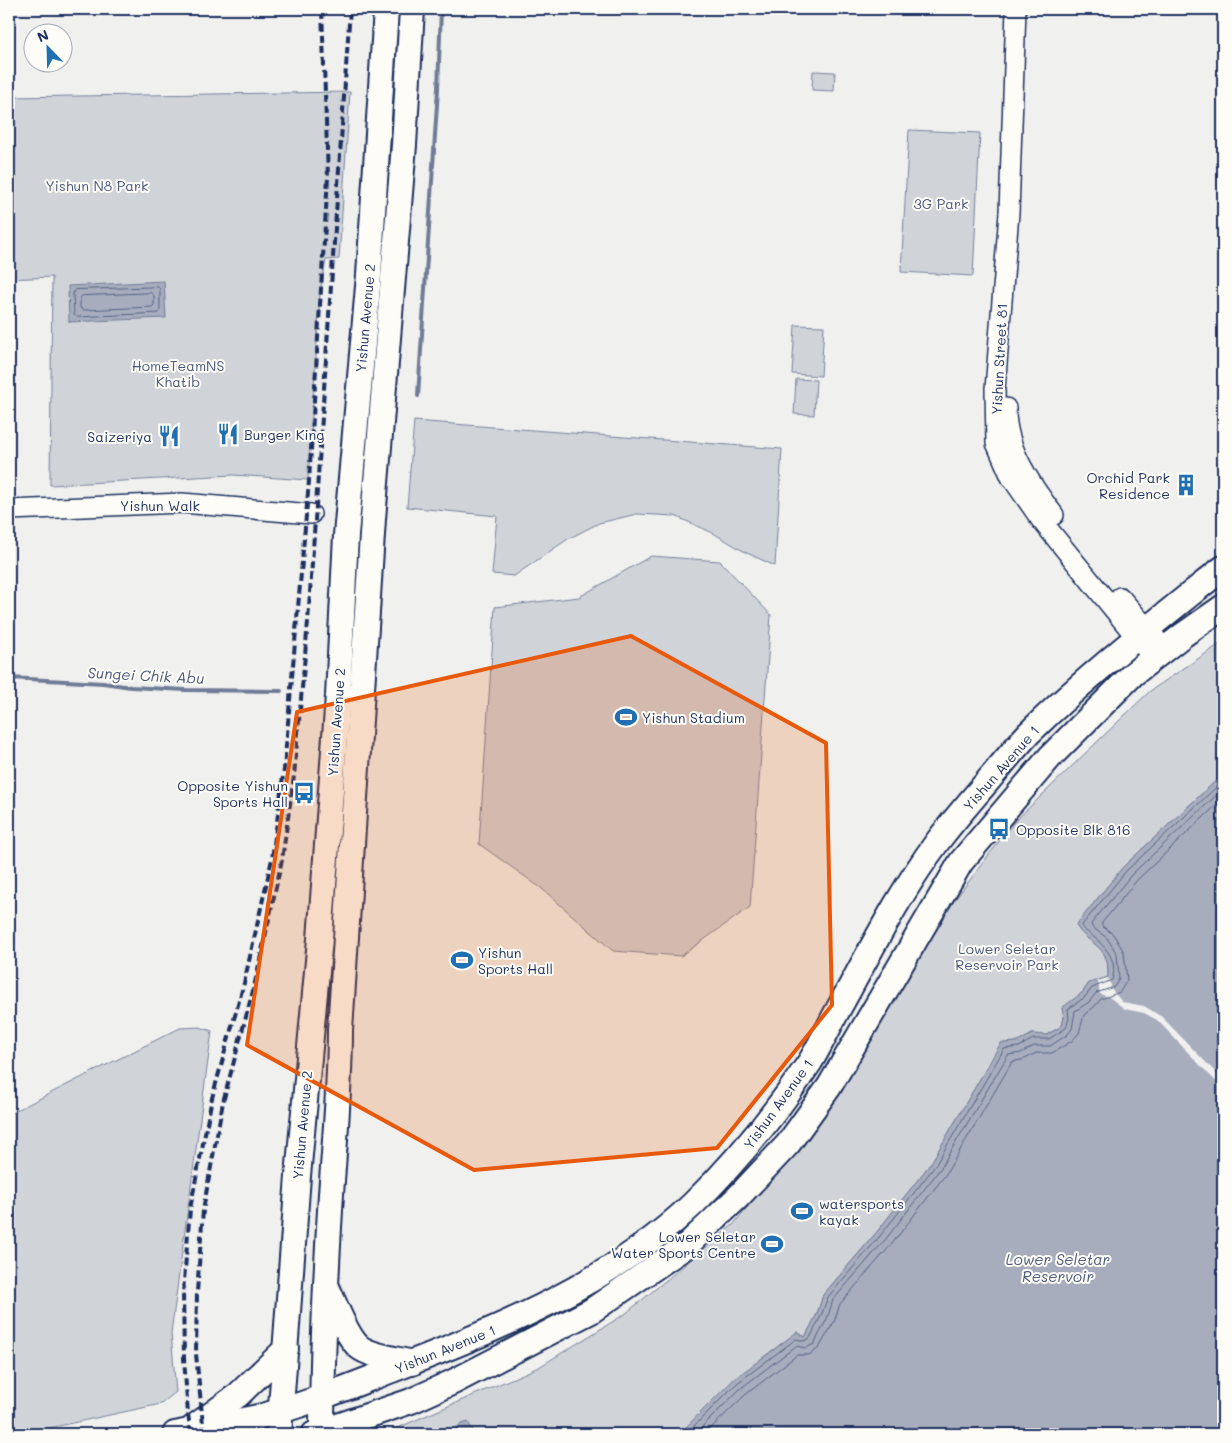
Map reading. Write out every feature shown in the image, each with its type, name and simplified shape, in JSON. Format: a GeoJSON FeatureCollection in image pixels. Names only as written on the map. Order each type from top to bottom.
{"type":"FeatureCollection","features":[{"type":"Feature","properties":{"kind":"main road","name":"Yishun Avenue 2"},"geometry":{"type":"LineString","coordinates":[[279,1434],[298,1176],[321,920],[339,684],[346,535],[369,275],[386,9]]}},
{"type":"Feature","properties":{"kind":"main road","name":"Yishun Avenue 2"},"geometry":{"type":"LineString","coordinates":[[319,1434],[326,1284],[340,1072],[340,1030],[366,652],[373,519],[412,9]]}},
{"type":"Feature","properties":{"kind":"main road"},"geometry":{"type":"LineString","coordinates":[[381,103],[385,91],[390,87],[396,87],[402,90],[406,106]]}},
{"type":"Feature","properties":{"kind":"main road","name":"Yishun Avenue 1"},"geometry":{"type":"LineString","coordinates":[[181,1433],[259,1416],[321,1397],[480,1336],[535,1311],[607,1270],[645,1243],[691,1206],[745,1150],[773,1114],[811,1059],[875,942],[938,841],[1026,737],[1055,709],[1142,634],[1223,568]]}},
{"type":"Feature","properties":{"kind":"main road","name":"Yishun Avenue 1"},"geometry":{"type":"LineString","coordinates":[[319,1434],[411,1401],[453,1382],[591,1311],[686,1246],[738,1198],[788,1144],[829,1087],[961,862],[1050,757],[1133,674],[1223,607]]}},
{"type":"Feature","properties":{"kind":"main road"},"geometry":{"type":"LineString","coordinates":[[326,1284],[349,1334],[359,1347],[370,1352],[412,1363]]}},
{"type":"Feature","properties":{"kind":"main road"},"geometry":{"type":"LineString","coordinates":[[560,1296],[553,1308],[557,1318],[563,1320],[591,1311]]}},
{"type":"Feature","properties":{"kind":"main road"},"geometry":{"type":"LineString","coordinates":[[181,1433],[238,1395],[286,1349]]}},
{"type":"Feature","properties":{"kind":"main road"},"geometry":{"type":"LineString","coordinates":[[371,1434],[411,1401]]}},
{"type":"Feature","properties":{"kind":"street","name":"Yishun Street 81"},"geometry":{"type":"LineString","coordinates":[[1016,9],[1009,212],[995,388],[996,443],[1012,477],[1041,520],[1159,653]]}},
{"type":"Feature","properties":{"kind":"street","name":"Yishun Street 81"},"geometry":{"type":"LineString","coordinates":[[1029,9],[1014,231],[1014,281],[1006,411],[1010,437],[1025,473],[1049,510],[1142,634]]}},
{"type":"Feature","properties":{"kind":"street","name":"Yishun Walk"},"geometry":{"type":"LineString","coordinates":[[9,510],[182,503],[311,514]]}},
{"type":"Feature","properties":{"kind":"highlighted area"},"geometry":{"type":"Polygon","coordinates":[[[631,636],[826,743],[832,1005],[717,1148],[474,1170],[247,1045],[297,712],[631,636]]]}},
{"type":"Feature","properties":{"kind":"green space"},"geometry":{"type":"Polygon","coordinates":[[[813,71],[835,72],[834,91],[812,90],[813,71]]]}},
{"type":"Feature","properties":{"kind":"green space"},"geometry":{"type":"Polygon","coordinates":[[[350,92],[339,259],[326,260],[320,294],[308,480],[233,475],[50,485],[52,277],[9,279],[9,97],[350,92]]]}},
{"type":"Feature","properties":{"kind":"green space","name":"3G Park"},"geometry":{"type":"Polygon","coordinates":[[[909,130],[980,133],[973,276],[901,272],[909,130]]]}},
{"type":"Feature","properties":{"kind":"green space"},"geometry":{"type":"Polygon","coordinates":[[[795,325],[824,326],[821,376],[792,374],[795,325]]]}},
{"type":"Feature","properties":{"kind":"green space"},"geometry":{"type":"Polygon","coordinates":[[[796,379],[816,380],[814,415],[794,414],[796,379]]]}},
{"type":"Feature","properties":{"kind":"green space"},"geometry":{"type":"Polygon","coordinates":[[[414,421],[782,449],[775,566],[745,552],[713,533],[675,516],[637,514],[599,523],[568,539],[514,576],[492,574],[497,516],[407,507],[414,421]]]}},
{"type":"Feature","properties":{"kind":"green space","name":"Yishun Stadium"},"geometry":{"type":"Polygon","coordinates":[[[651,556],[720,561],[771,615],[750,907],[681,956],[613,951],[541,888],[479,844],[495,607],[579,597],[651,556]]]}},
{"type":"Feature","properties":{"kind":"green space","name":"Lower Seletar Reservoir Park"},"geometry":{"type":"Polygon","coordinates":[[[1223,642],[1223,774],[1123,867],[1076,925],[1083,935],[1105,955],[1108,978],[1089,983],[1082,993],[1062,1008],[1064,1017],[1062,1026],[1046,1035],[1032,1034],[1018,1042],[1001,1043],[931,1163],[876,1233],[823,1295],[817,1314],[805,1337],[797,1332],[733,1380],[679,1434],[380,1434],[539,1367],[625,1314],[733,1225],[796,1146],[941,918],[1013,823],[1150,691],[1223,642]]]}},
{"type":"Feature","properties":{"kind":"green space"},"geometry":{"type":"Polygon","coordinates":[[[200,1027],[212,1031],[171,1333],[176,1392],[161,1404],[21,1434],[9,1434],[9,1114],[180,1028],[200,1027]]]}},
{"type":"Feature","properties":{"kind":"water"},"geometry":{"type":"Polygon","coordinates":[[[164,281],[166,318],[69,322],[68,286],[164,281]]]}},
{"type":"Feature","properties":{"kind":"water","name":"Lower Seletar Reservoir"},"geometry":{"type":"Polygon","coordinates":[[[1223,774],[1223,1434],[679,1434],[733,1380],[797,1332],[805,1337],[817,1314],[823,1295],[876,1233],[931,1163],[1001,1043],[1018,1042],[1032,1034],[1047,1035],[1062,1026],[1064,1017],[1062,1008],[1082,993],[1089,983],[1108,977],[1105,955],[1083,935],[1076,925],[1123,867],[1223,774]]]}},
{"type":"Feature","properties":{"kind":"water"},"geometry":{"type":"Polygon","coordinates":[[[468,1422],[475,1434],[452,1434],[459,1425],[468,1422]]]}},
{"type":"Feature","properties":{"kind":"pier"},"geometry":{"type":"Polygon","coordinates":[[[1108,978],[1113,991],[1122,1002],[1144,1006],[1162,1017],[1223,1080],[1223,1089],[1157,1020],[1144,1013],[1125,1009],[1109,997],[1100,994],[1098,981],[1108,978]]]}},
{"type":"Feature","properties":{"kind":"waterway"},"geometry":{"type":"LineString","coordinates":[[418,396],[438,89],[441,9]]}},
{"type":"Feature","properties":{"kind":"waterway","name":"Sungei Chik Abu"},"geometry":{"type":"LineString","coordinates":[[9,678],[185,690],[281,691]]}},
{"type":"Feature","properties":{"kind":"railway"},"geometry":{"type":"LineString","coordinates":[[191,1434],[184,1358],[183,1293],[190,1209],[212,1098],[244,983],[272,859],[284,769],[309,481],[328,177],[322,9]]}},
{"type":"Feature","properties":{"kind":"railway"},"geometry":{"type":"LineString","coordinates":[[204,1434],[196,1354],[197,1292],[203,1210],[223,1102],[254,987],[282,860],[294,776],[308,622],[350,9]]}},
{"type":"Feature","properties":{"kind":"place","name":"Burger King"},"geometry":{"type":"Point","coordinates":[228,434]}},
{"type":"Feature","properties":{"kind":"place","name":"Saizeriya"},"geometry":{"type":"Point","coordinates":[169,436]}},
{"type":"Feature","properties":{"kind":"place","name":"Orchid Park Residence"},"geometry":{"type":"Point","coordinates":[1186,485]}},
{"type":"Feature","properties":{"kind":"place","name":"Yishun Stadium"},"geometry":{"type":"Point","coordinates":[626,717]}},
{"type":"Feature","properties":{"kind":"place","name":"Opposite Yishun Sports Hall"},"geometry":{"type":"Point","coordinates":[304,793]}},
{"type":"Feature","properties":{"kind":"place","name":"Opposite Blk 816"},"geometry":{"type":"Point","coordinates":[999,829]}},
{"type":"Feature","properties":{"kind":"place","name":"Yishun Sports Hall"},"geometry":{"type":"Point","coordinates":[462,960]}},
{"type":"Feature","properties":{"kind":"place","name":"watersports kayak"},"geometry":{"type":"Point","coordinates":[802,1211]}},
{"type":"Feature","properties":{"kind":"place","name":"Lower Seletar Water Sports Centre"},"geometry":{"type":"Point","coordinates":[772,1244]}},
{"type":"Feature","properties":{"kind":"park label","name":"Yishun N8 Park"},"geometry":{"type":"Point","coordinates":[97,185]}},
{"type":"Feature","properties":{"kind":"park label","name":"HomeTeamNS Khatib"},"geometry":{"type":"Point","coordinates":[178,374]}}]}
